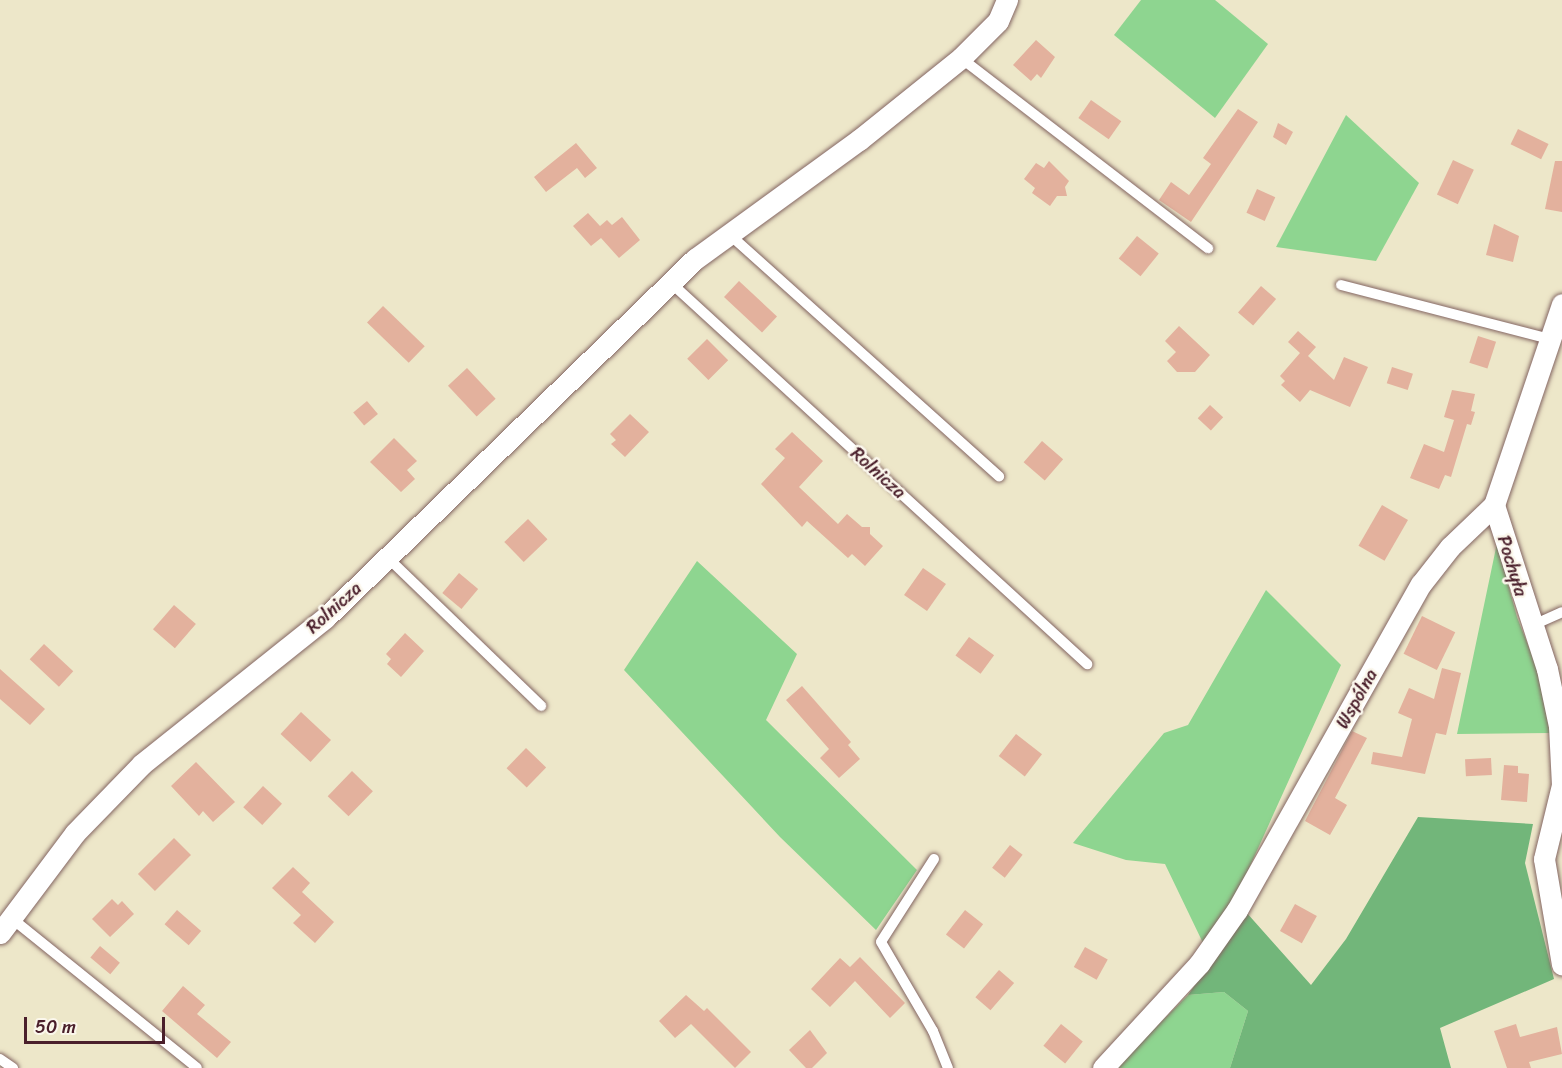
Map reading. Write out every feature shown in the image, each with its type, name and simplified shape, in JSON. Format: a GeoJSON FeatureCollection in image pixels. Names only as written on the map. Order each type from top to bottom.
{"type":"FeatureCollection","features":[{"type":"Feature","properties":{"kind":"street","name":"Rolnicza"},"geometry":{"type":"LineString","coordinates":[[5,925],[75,833],[142,764],[326,618],[670,282],[729,234],[858,140],[961,58],[998,21],[1007,0]]}},
{"type":"Feature","properties":{"kind":"street","name":"Wspólna"},"geometry":{"type":"LineString","coordinates":[[1103,1068],[1199,964],[1237,910],[1421,584],[1450,547],[1494,505],[1562,304]]}},
{"type":"Feature","properties":{"kind":"street","name":"Pochyła"},"geometry":{"type":"LineString","coordinates":[[1494,505],[1531,627],[1547,669],[1559,726],[1562,785],[1544,859],[1562,964]]}},
{"type":"Feature","properties":{"kind":"lane"},"geometry":{"type":"LineString","coordinates":[[961,58],[1208,248]]}},
{"type":"Feature","properties":{"kind":"lane"},"geometry":{"type":"LineString","coordinates":[[729,234],[999,476]]}},
{"type":"Feature","properties":{"kind":"lane","name":"Rolnicza"},"geometry":{"type":"LineString","coordinates":[[670,282],[1087,664]]}},
{"type":"Feature","properties":{"kind":"lane"},"geometry":{"type":"LineString","coordinates":[[1341,285],[1550,339]]}},
{"type":"Feature","properties":{"kind":"lane"},"geometry":{"type":"LineString","coordinates":[[388,558],[541,706]]}},
{"type":"Feature","properties":{"kind":"lane"},"geometry":{"type":"LineString","coordinates":[[1531,627],[1562,612]]}},
{"type":"Feature","properties":{"kind":"lane"},"geometry":{"type":"LineString","coordinates":[[934,859],[880,942],[933,1032],[948,1068]]}},
{"type":"Feature","properties":{"kind":"lane"},"geometry":{"type":"LineString","coordinates":[[5,925],[196,1068]]}},
{"type":"Feature","properties":{"kind":"lane"},"geometry":{"type":"LineString","coordinates":[[0,1059],[13,1068]]}},
{"type":"Feature","properties":{"kind":"green space"},"geometry":{"type":"Polygon","coordinates":[[[1141,0],[1215,0],[1268,44],[1215,118],[1114,35],[1141,0]]]}},
{"type":"Feature","properties":{"kind":"green space"},"geometry":{"type":"Polygon","coordinates":[[[1346,115],[1419,183],[1376,261],[1276,247],[1346,115]]]}},
{"type":"Feature","properties":{"kind":"green space"},"geometry":{"type":"Polygon","coordinates":[[[1497,543],[1517,617],[1537,668],[1550,733],[1457,734],[1497,543]]]}},
{"type":"Feature","properties":{"kind":"green space"},"geometry":{"type":"Polygon","coordinates":[[[697,561],[797,654],[766,720],[917,870],[876,930],[780,837],[624,670],[697,561]]]}},
{"type":"Feature","properties":{"kind":"green space"},"geometry":{"type":"Polygon","coordinates":[[[1266,590],[1341,665],[1231,908],[1203,943],[1165,864],[1126,860],[1073,843],[1164,733],[1188,725],[1266,590]]]}},
{"type":"Feature","properties":{"kind":"green space"},"geometry":{"type":"Polygon","coordinates":[[[1418,817],[1533,824],[1525,863],[1554,979],[1440,1028],[1451,1068],[1230,1068],[1248,1011],[1224,992],[1188,995],[1246,912],[1311,985],[1346,939],[1418,817]]]}},
{"type":"Feature","properties":{"kind":"green space"},"geometry":{"type":"Polygon","coordinates":[[[1224,992],[1248,1011],[1230,1068],[1115,1068],[1188,995],[1224,992]]]}},
{"type":"Feature","properties":{"kind":"building"},"geometry":{"type":"Polygon","coordinates":[[[1036,40],[1055,57],[1041,78],[1037,74],[1031,81],[1013,65],[1036,40]]]}},
{"type":"Feature","properties":{"kind":"building"},"geometry":{"type":"Polygon","coordinates":[[[1091,100],[1121,121],[1109,139],[1078,118],[1091,100]]]}},
{"type":"Feature","properties":{"kind":"building"},"geometry":{"type":"Polygon","coordinates":[[[1238,109],[1258,122],[1191,222],[1159,200],[1171,182],[1189,195],[1211,164],[1203,158],[1238,109]]]}},
{"type":"Feature","properties":{"kind":"building"},"geometry":{"type":"Polygon","coordinates":[[[1278,123],[1293,132],[1286,145],[1273,137],[1278,123]]]}},
{"type":"Feature","properties":{"kind":"building"},"geometry":{"type":"Polygon","coordinates":[[[1518,129],[1549,144],[1541,159],[1511,144],[1518,129]]]}},
{"type":"Feature","properties":{"kind":"building"},"geometry":{"type":"Polygon","coordinates":[[[576,143],[597,168],[585,178],[577,168],[546,192],[534,177],[576,143]]]}},
{"type":"Feature","properties":{"kind":"building"},"geometry":{"type":"Polygon","coordinates":[[[1453,160],[1474,170],[1458,204],[1437,194],[1453,160]]]}},
{"type":"Feature","properties":{"kind":"building"},"geometry":{"type":"Polygon","coordinates":[[[1049,161],[1069,181],[1065,187],[1067,196],[1057,196],[1050,206],[1032,193],[1035,188],[1024,179],[1036,163],[1044,168],[1049,161]]]}},
{"type":"Feature","properties":{"kind":"building"},"geometry":{"type":"Polygon","coordinates":[[[1555,161],[1562,161],[1562,212],[1545,209],[1555,161]]]}},
{"type":"Feature","properties":{"kind":"building"},"geometry":{"type":"Polygon","coordinates":[[[1257,189],[1275,197],[1265,221],[1246,213],[1257,189]]]}},
{"type":"Feature","properties":{"kind":"building"},"geometry":{"type":"Polygon","coordinates":[[[588,213],[600,226],[607,220],[612,225],[622,217],[640,240],[619,258],[601,238],[591,246],[573,226],[588,213]]]}},
{"type":"Feature","properties":{"kind":"building"},"geometry":{"type":"Polygon","coordinates":[[[1494,224],[1519,236],[1513,262],[1486,255],[1494,224]]]}},
{"type":"Feature","properties":{"kind":"building"},"geometry":{"type":"Polygon","coordinates":[[[1137,236],[1159,254],[1141,276],[1119,259],[1137,236]]]}},
{"type":"Feature","properties":{"kind":"building"},"geometry":{"type":"Polygon","coordinates":[[[739,281],[777,316],[762,333],[724,297],[739,281]]]}},
{"type":"Feature","properties":{"kind":"building"},"geometry":{"type":"Polygon","coordinates":[[[1261,286],[1276,299],[1253,326],[1238,312],[1261,286]]]}},
{"type":"Feature","properties":{"kind":"building"},"geometry":{"type":"Polygon","coordinates":[[[383,306],[425,346],[409,363],[367,323],[383,306]]]}},
{"type":"Feature","properties":{"kind":"building"},"geometry":{"type":"Polygon","coordinates":[[[1179,326],[1210,355],[1195,372],[1177,372],[1167,361],[1176,352],[1165,341],[1179,326]]]}},
{"type":"Feature","properties":{"kind":"building"},"geometry":{"type":"Polygon","coordinates":[[[1298,331],[1316,347],[1308,356],[1334,380],[1344,357],[1368,367],[1350,407],[1310,390],[1300,402],[1281,385],[1285,381],[1280,376],[1300,353],[1288,342],[1298,331]]]}},
{"type":"Feature","properties":{"kind":"building"},"geometry":{"type":"Polygon","coordinates":[[[1478,336],[1496,342],[1487,369],[1469,363],[1478,336]]]}},
{"type":"Feature","properties":{"kind":"building"},"geometry":{"type":"Polygon","coordinates":[[[707,339],[728,360],[708,380],[687,359],[707,339]]]}},
{"type":"Feature","properties":{"kind":"building"},"geometry":{"type":"Polygon","coordinates":[[[1392,367],[1413,374],[1408,390],[1387,383],[1392,367]]]}},
{"type":"Feature","properties":{"kind":"building"},"geometry":{"type":"Polygon","coordinates":[[[467,368],[496,399],[477,416],[448,386],[467,368]]]}},
{"type":"Feature","properties":{"kind":"building"},"geometry":{"type":"Polygon","coordinates":[[[1452,390],[1475,394],[1471,411],[1475,412],[1471,425],[1467,424],[1451,477],[1445,475],[1439,489],[1410,478],[1424,444],[1444,452],[1454,420],[1444,417],[1452,390]]]}},
{"type":"Feature","properties":{"kind":"building"},"geometry":{"type":"Polygon","coordinates":[[[367,401],[378,414],[364,426],[353,413],[367,401]]]}},
{"type":"Feature","properties":{"kind":"building"},"geometry":{"type":"Polygon","coordinates":[[[1210,405],[1223,417],[1211,430],[1198,418],[1210,405]]]}},
{"type":"Feature","properties":{"kind":"building"},"geometry":{"type":"Polygon","coordinates":[[[630,414],[649,432],[625,457],[611,444],[616,440],[610,434],[630,414]]]}},
{"type":"Feature","properties":{"kind":"building"},"geometry":{"type":"Polygon","coordinates":[[[792,432],[823,461],[799,487],[838,524],[847,514],[862,527],[870,527],[870,534],[883,546],[865,566],[852,554],[848,558],[807,521],[802,527],[761,484],[785,458],[775,449],[792,432]]]}},
{"type":"Feature","properties":{"kind":"building"},"geometry":{"type":"Polygon","coordinates":[[[394,438],[417,461],[407,470],[415,479],[401,492],[370,462],[394,438]]]}},
{"type":"Feature","properties":{"kind":"building"},"geometry":{"type":"Polygon","coordinates":[[[1042,441],[1063,459],[1045,481],[1024,462],[1042,441]]]}},
{"type":"Feature","properties":{"kind":"building"},"geometry":{"type":"Polygon","coordinates":[[[1382,505],[1408,520],[1384,561],[1358,546],[1382,505]]]}},
{"type":"Feature","properties":{"kind":"building"},"geometry":{"type":"Polygon","coordinates":[[[528,519],[547,539],[524,562],[504,542],[528,519]]]}},
{"type":"Feature","properties":{"kind":"building"},"geometry":{"type":"Polygon","coordinates":[[[923,568],[946,584],[927,611],[904,595],[923,568]]]}},
{"type":"Feature","properties":{"kind":"building"},"geometry":{"type":"Polygon","coordinates":[[[459,573],[478,589],[461,609],[442,593],[459,573]]]}},
{"type":"Feature","properties":{"kind":"building"},"geometry":{"type":"Polygon","coordinates":[[[174,605],[196,624],[175,648],[153,629],[174,605]]]}},
{"type":"Feature","properties":{"kind":"building"},"geometry":{"type":"Polygon","coordinates":[[[1422,616],[1455,632],[1437,670],[1404,654],[1422,616]]]}},
{"type":"Feature","properties":{"kind":"building"},"geometry":{"type":"Polygon","coordinates":[[[405,633],[424,651],[401,677],[387,664],[391,659],[386,654],[405,633]]]}},
{"type":"Feature","properties":{"kind":"building"},"geometry":{"type":"Polygon","coordinates":[[[969,637],[994,655],[981,674],[955,656],[969,637]]]}},
{"type":"Feature","properties":{"kind":"building"},"geometry":{"type":"Polygon","coordinates":[[[44,644],[73,671],[59,687],[30,659],[44,644]]]}},
{"type":"Feature","properties":{"kind":"building"},"geometry":{"type":"Polygon","coordinates":[[[1442,668],[1461,673],[1446,735],[1436,733],[1425,774],[1371,764],[1373,752],[1402,757],[1412,719],[1398,713],[1409,688],[1434,699],[1442,668]]]}},
{"type":"Feature","properties":{"kind":"building"},"geometry":{"type":"Polygon","coordinates":[[[0,669],[45,709],[30,725],[0,699],[0,669]]]}},
{"type":"Feature","properties":{"kind":"building"},"geometry":{"type":"Polygon","coordinates":[[[802,686],[851,742],[848,745],[860,759],[839,778],[820,758],[829,749],[786,700],[802,686]]]}},
{"type":"Feature","properties":{"kind":"building"},"geometry":{"type":"Polygon","coordinates":[[[301,712],[331,740],[311,762],[281,734],[301,712]]]}},
{"type":"Feature","properties":{"kind":"building"},"geometry":{"type":"Polygon","coordinates":[[[1352,731],[1367,738],[1335,798],[1347,805],[1330,835],[1305,821],[1352,731]]]}},
{"type":"Feature","properties":{"kind":"building"},"geometry":{"type":"Polygon","coordinates":[[[1016,734],[1042,754],[1025,776],[999,756],[1016,734]]]}},
{"type":"Feature","properties":{"kind":"building"},"geometry":{"type":"Polygon","coordinates":[[[526,748],[546,767],[527,788],[507,768],[526,748]]]}},
{"type":"Feature","properties":{"kind":"building"},"geometry":{"type":"Polygon","coordinates":[[[1491,758],[1492,775],[1466,776],[1465,759],[1491,758]]]}},
{"type":"Feature","properties":{"kind":"building"},"geometry":{"type":"Polygon","coordinates":[[[196,762],[235,802],[213,822],[203,811],[199,816],[171,786],[196,762]]]}},
{"type":"Feature","properties":{"kind":"building"},"geometry":{"type":"Polygon","coordinates":[[[1504,765],[1518,766],[1518,773],[1529,774],[1527,802],[1501,800],[1504,765]]]}},
{"type":"Feature","properties":{"kind":"building"},"geometry":{"type":"Polygon","coordinates":[[[352,771],[373,791],[349,816],[328,796],[352,771]]]}},
{"type":"Feature","properties":{"kind":"building"},"geometry":{"type":"Polygon","coordinates":[[[263,786],[282,804],[262,825],[243,807],[263,786]]]}},
{"type":"Feature","properties":{"kind":"building"},"geometry":{"type":"Polygon","coordinates":[[[174,838],[191,855],[155,891],[138,874],[174,838]]]}},
{"type":"Feature","properties":{"kind":"building"},"geometry":{"type":"Polygon","coordinates":[[[1010,845],[1023,855],[1005,878],[992,868],[1010,845]]]}},
{"type":"Feature","properties":{"kind":"building"},"geometry":{"type":"Polygon","coordinates":[[[293,867],[310,883],[302,892],[334,922],[315,943],[293,923],[301,915],[272,888],[293,867]]]}},
{"type":"Feature","properties":{"kind":"building"},"geometry":{"type":"Polygon","coordinates":[[[112,899],[118,905],[122,901],[134,914],[110,937],[92,919],[112,899]]]}},
{"type":"Feature","properties":{"kind":"building"},"geometry":{"type":"Polygon","coordinates":[[[1295,904],[1317,916],[1302,943],[1280,931],[1295,904]]]}},
{"type":"Feature","properties":{"kind":"building"},"geometry":{"type":"Polygon","coordinates":[[[177,910],[201,931],[189,945],[165,924],[177,910]]]}},
{"type":"Feature","properties":{"kind":"building"},"geometry":{"type":"Polygon","coordinates":[[[965,910],[983,924],[964,949],[946,934],[965,910]]]}},
{"type":"Feature","properties":{"kind":"building"},"geometry":{"type":"Polygon","coordinates":[[[100,946],[120,963],[110,974],[90,957],[100,946]]]}},
{"type":"Feature","properties":{"kind":"building"},"geometry":{"type":"Polygon","coordinates":[[[1085,947],[1108,960],[1097,980],[1074,967],[1085,947]]]}},
{"type":"Feature","properties":{"kind":"building"},"geometry":{"type":"Polygon","coordinates":[[[860,957],[905,1003],[890,1018],[855,981],[830,1007],[811,989],[840,958],[850,967],[860,957]]]}},
{"type":"Feature","properties":{"kind":"building"},"geometry":{"type":"Polygon","coordinates":[[[999,970],[1014,983],[990,1010],[975,997],[999,970]]]}},
{"type":"Feature","properties":{"kind":"building"},"geometry":{"type":"Polygon","coordinates":[[[183,986],[205,1005],[197,1014],[231,1042],[217,1058],[162,1011],[183,986]]]}},
{"type":"Feature","properties":{"kind":"building"},"geometry":{"type":"Polygon","coordinates":[[[686,995],[704,1011],[707,1008],[751,1052],[735,1068],[691,1024],[675,1038],[659,1021],[686,995]]]}},
{"type":"Feature","properties":{"kind":"building"},"geometry":{"type":"Polygon","coordinates":[[[1061,1024],[1083,1042],[1065,1063],[1043,1046],[1061,1024]]]}},
{"type":"Feature","properties":{"kind":"building"},"geometry":{"type":"Polygon","coordinates":[[[1516,1024],[1520,1037],[1557,1027],[1562,1054],[1529,1062],[1531,1068],[1507,1068],[1494,1031],[1516,1024]]]}},
{"type":"Feature","properties":{"kind":"building"},"geometry":{"type":"Polygon","coordinates":[[[810,1030],[827,1053],[812,1068],[806,1068],[789,1050],[810,1030]]]}}]}
